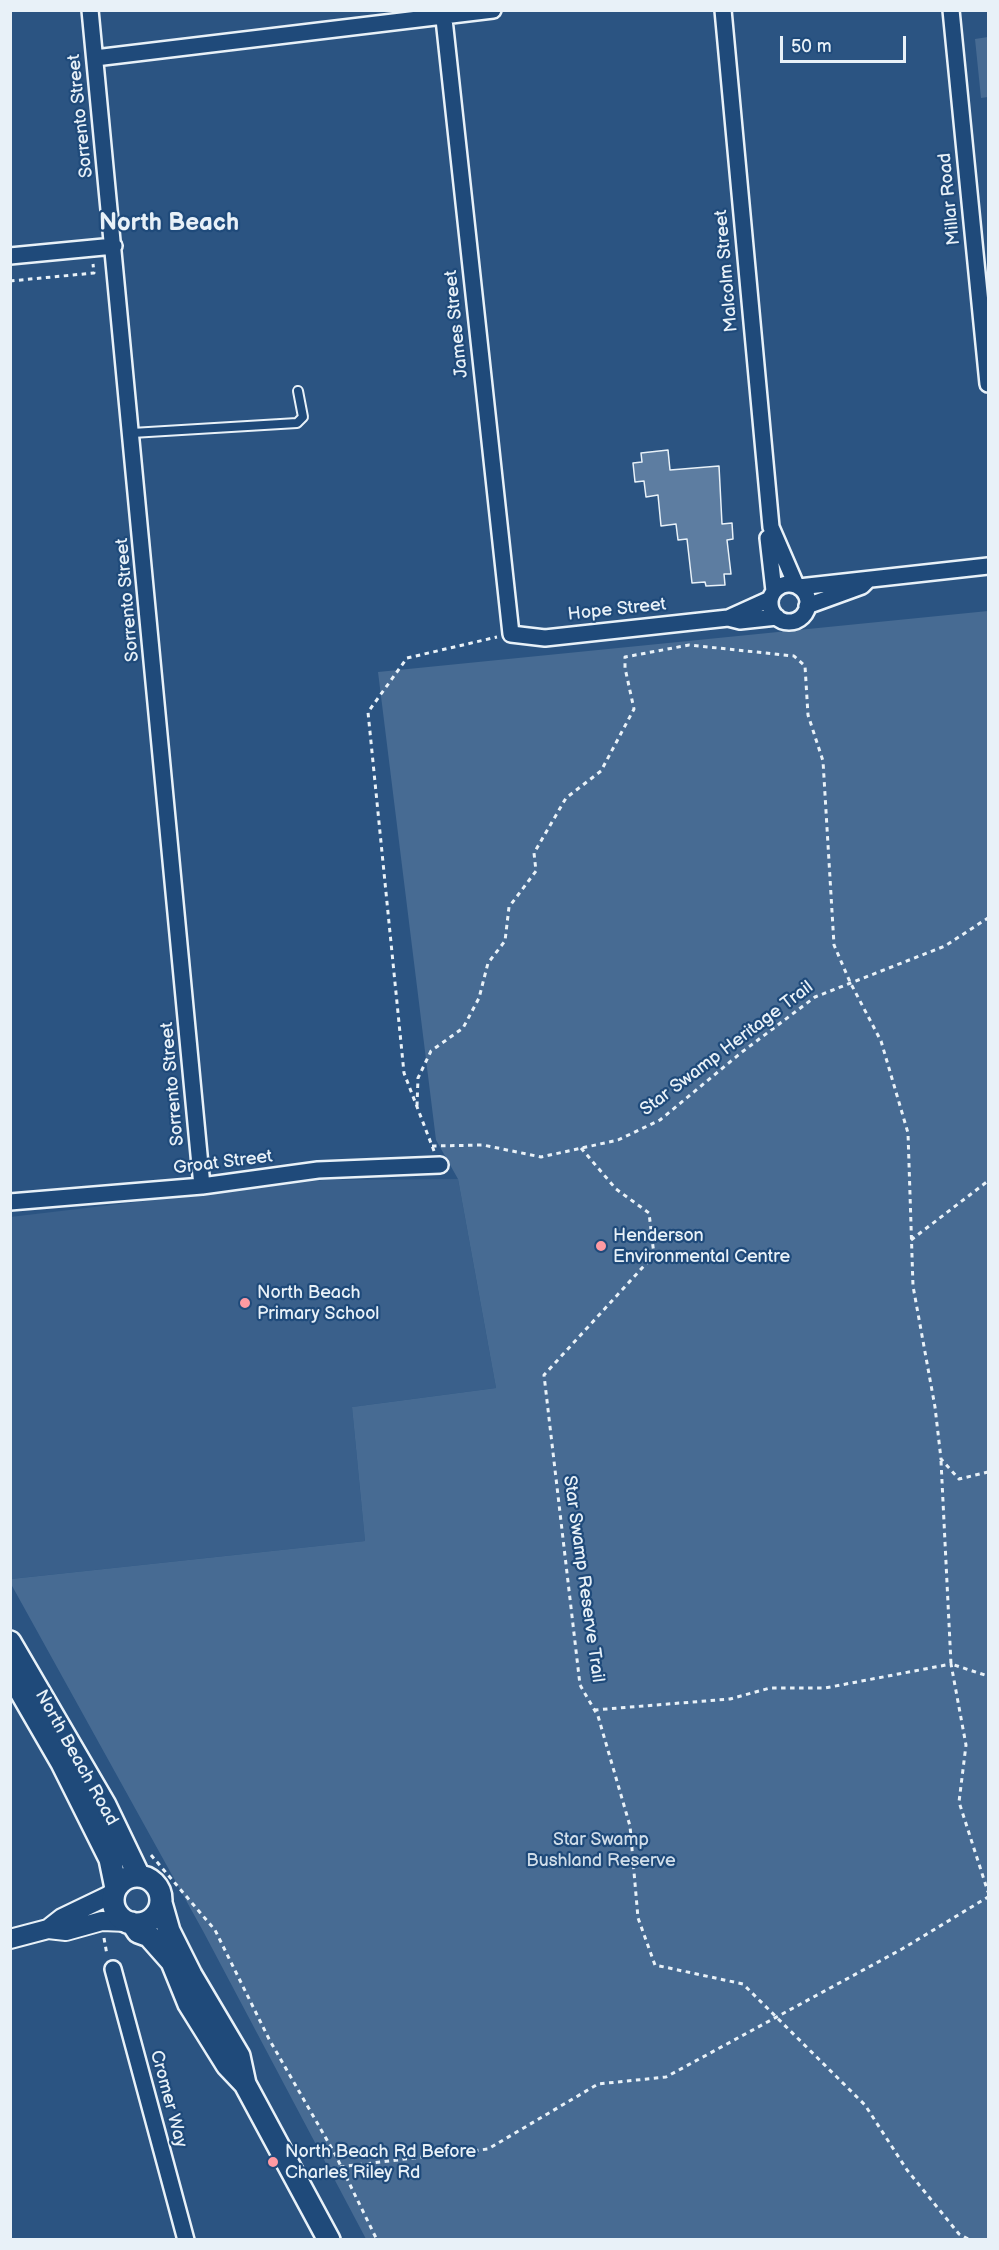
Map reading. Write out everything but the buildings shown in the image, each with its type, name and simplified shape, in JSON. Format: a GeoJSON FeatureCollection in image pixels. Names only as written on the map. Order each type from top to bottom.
{"type":"FeatureCollection","features":[{"type":"Feature","properties":{"kind":"main road","name":"North Beach Road"},"geometry":{"type":"LineString","coordinates":[[10,1642],[105,1805],[139,1876],[146,1877],[158,1887],[169,1931],[238,2056],[245,2084],[329,2240]]}},
{"type":"Feature","properties":{"kind":"main road","name":"North Beach Road"},"geometry":{"type":"LineString","coordinates":[[10,1673],[62,1763],[110,1859],[115,1891],[115,1910],[138,1932],[149,1936],[172,1962],[189,2004],[227,2065],[245,2084]]}},
{"type":"Feature","properties":{"kind":"main road"},"geometry":{"type":"LineString","coordinates":[[115,1891],[126,1879],[139,1876]]}},
{"type":"Feature","properties":{"kind":"main road"},"geometry":{"type":"LineString","coordinates":[[129,1922],[147,1922],[159,1911],[161,1903]]}},
{"type":"Feature","properties":{"kind":"street","name":"Sorrento Street"},"geometry":{"type":"LineString","coordinates":[[90,10],[202,1186]]}},
{"type":"Feature","properties":{"kind":"street"},"geometry":{"type":"LineString","coordinates":[[95,58],[443,13],[492,10]]}},
{"type":"Feature","properties":{"kind":"street","name":"Malcolm Street"},"geometry":{"type":"LineString","coordinates":[[723,10],[771,527],[768,541],[772,595]]}},
{"type":"Feature","properties":{"kind":"street","name":"Millar Road"},"geometry":{"type":"LineString","coordinates":[[951,10],[988,384]]}},
{"type":"Feature","properties":{"kind":"street","name":"James Street"},"geometry":{"type":"LineString","coordinates":[[443,13],[511,634]]}},
{"type":"Feature","properties":{"kind":"street"},"geometry":{"type":"LineString","coordinates":[[10,256],[114,246]]}},
{"type":"Feature","properties":{"kind":"street","name":"Malcolm Street"},"geometry":{"type":"LineString","coordinates":[[771,527],[797,586]]}},
{"type":"Feature","properties":{"kind":"street"},"geometry":{"type":"LineString","coordinates":[[797,586],[806,595],[805,612],[795,621],[789,622],[777,617],[771,609],[772,595],[786,584],[797,586],[988,566]]}},
{"type":"Feature","properties":{"kind":"street"},"geometry":{"type":"LineString","coordinates":[[807,606],[862,586],[869,579]]}},
{"type":"Feature","properties":{"kind":"street","name":"Hope Street"},"geometry":{"type":"LineString","coordinates":[[728,618],[772,595]]}},
{"type":"Feature","properties":{"kind":"street","name":"Hope Street"},"geometry":{"type":"LineString","coordinates":[[511,634],[545,638],[728,618],[740,621],[777,617]]}},
{"type":"Feature","properties":{"kind":"street","name":"Groat Street"},"geometry":{"type":"LineString","coordinates":[[10,1202],[202,1186],[318,1170],[440,1165]]}},
{"type":"Feature","properties":{"kind":"street"},"geometry":{"type":"LineString","coordinates":[[48,1929],[62,1918],[115,1891]]}},
{"type":"Feature","properties":{"kind":"street"},"geometry":{"type":"LineString","coordinates":[[10,1939],[48,1929],[66,1930],[102,1921],[129,1922]]}},
{"type":"Feature","properties":{"kind":"street","name":"Cromer Way"},"geometry":{"type":"LineString","coordinates":[[112,1969],[180,2237]]}},
{"type":"Feature","properties":{"kind":"lane"},"geometry":{"type":"LineString","coordinates":[[132,433],[297,423],[303,417],[298,391]]}},
{"type":"Feature","properties":{"kind":"path"},"geometry":{"type":"LineString","coordinates":[[10,281],[94,273],[93,264]]}},
{"type":"Feature","properties":{"kind":"path"},"geometry":{"type":"LineString","coordinates":[[440,1165],[404,1073],[368,712],[407,658],[511,634]]}},
{"type":"Feature","properties":{"kind":"path"},"geometry":{"type":"LineString","coordinates":[[417,1106],[417,1078],[431,1051],[463,1028],[479,998],[488,963],[505,941],[509,907],[536,872],[534,853],[566,798],[601,771],[634,709],[625,668],[625,657],[689,645],[794,656],[805,666],[808,715],[823,761],[834,945],[850,982],[881,1041],[908,1132],[913,1286],[935,1407],[941,1460],[951,1664],[966,1745],[959,1802],[988,1892]]}},
{"type":"Feature","properties":{"kind":"path","name":"Star Swamp Heritage Trail"},"geometry":{"type":"LineString","coordinates":[[432,1146],[483,1146],[541,1157],[618,1140],[660,1120],[742,1052],[815,998],[850,982],[945,946],[988,918]]}},
{"type":"Feature","properties":{"kind":"path","name":"Star Swamp Reserve Trail"},"geometry":{"type":"LineString","coordinates":[[581,1148],[616,1189],[649,1213],[654,1255],[544,1376],[580,1686],[594,1710],[630,1826],[638,1918],[655,1965],[743,1984],[866,2105],[907,2170],[959,2234],[970,2240]]}},
{"type":"Feature","properties":{"kind":"path"},"geometry":{"type":"LineString","coordinates":[[910,1240],[988,1181]]}},
{"type":"Feature","properties":{"kind":"path"},"geometry":{"type":"LineString","coordinates":[[941,1460],[959,1479],[988,1472]]}},
{"type":"Feature","properties":{"kind":"path"},"geometry":{"type":"LineString","coordinates":[[594,1710],[730,1699],[770,1688],[825,1688],[951,1664],[988,1676]]}},
{"type":"Feature","properties":{"kind":"path"},"geometry":{"type":"LineString","coordinates":[[148,1851],[215,1930],[269,2038],[341,2166],[377,2240]]}},
{"type":"Feature","properties":{"kind":"path"},"geometry":{"type":"LineString","coordinates":[[331,2168],[488,2149],[598,2084],[666,2077],[902,1949],[988,1897]]}},
{"type":"Feature","properties":{"kind":"shaded area","name":"North Beach Primary School"},"geometry":{"type":"Polygon","coordinates":[[[458,1179],[496,1388],[352,1407],[365,1541],[11,1579],[10,1217],[323,1180],[458,1179]]]}},
{"type":"Feature","properties":{"kind":"green space"},"geometry":{"type":"Polygon","coordinates":[[[988,37],[988,97],[981,98],[975,39],[988,37]]]}},
{"type":"Feature","properties":{"kind":"green space","name":"Star Swamp Bushland Reserve"},"geometry":{"type":"Polygon","coordinates":[[[988,611],[988,2239],[366,2239],[203,1931],[11,1584],[11,1579],[365,1541],[352,1407],[496,1388],[458,1179],[436,1140],[378,672],[988,611]]]}},
{"type":"Feature","properties":{"kind":"place","name":"Henderson Environmental Centre"},"geometry":{"type":"Point","coordinates":[601,1246]}},
{"type":"Feature","properties":{"kind":"place","name":"North Beach Primary School"},"geometry":{"type":"Point","coordinates":[245,1303]}},
{"type":"Feature","properties":{"kind":"place","name":"North Beach Rd Before Charles Riley Rd"},"geometry":{"type":"Point","coordinates":[273,2162]}},
{"type":"Feature","properties":{"kind":"district","name":"North Beach"},"geometry":{"type":"Point","coordinates":[169,224]}}]}
